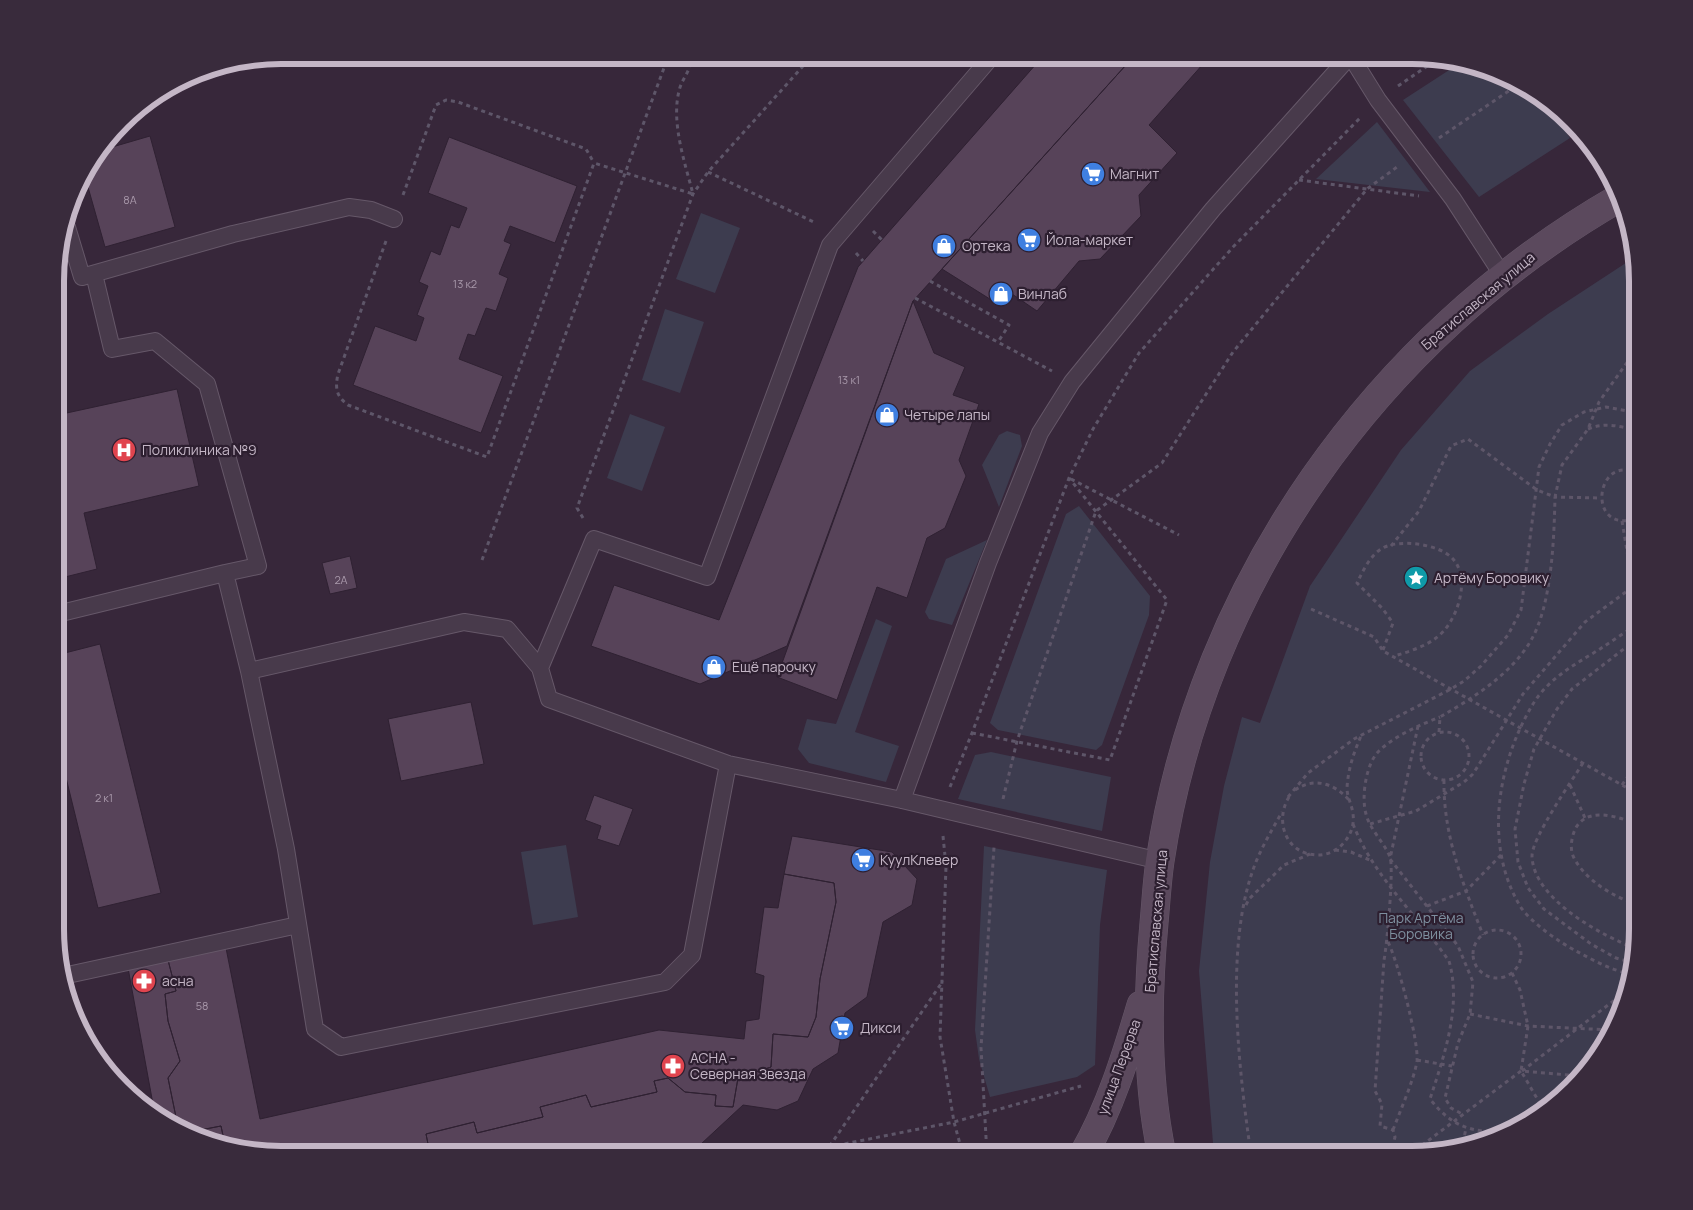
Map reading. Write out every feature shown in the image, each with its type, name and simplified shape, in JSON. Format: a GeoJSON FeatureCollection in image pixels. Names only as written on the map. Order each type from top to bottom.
{"type":"FeatureCollection","features":[{"type":"Feature","properties":{"kind":"main road","name":"Братиславская улица"},"geometry":{"type":"LineString","coordinates":[[1161,1146],[1151,1063],[1149,977],[1160,862],[1177,776],[1202,693],[1235,612],[1275,536],[1323,463],[1377,395],[1437,332],[1503,276],[1564,232],[1615,201]]}},
{"type":"Feature","properties":{"kind":"main road","name":"улица Перерва"},"geometry":{"type":"LineString","coordinates":[[1088,1146],[1096,1133],[1125,1061],[1149,977]]}},
{"type":"Feature","properties":{"kind":"lane"},"geometry":{"type":"LineString","coordinates":[[540,668],[594,539],[707,577],[830,245],[985,64]]}},
{"type":"Feature","properties":{"kind":"lane"},"geometry":{"type":"LineString","coordinates":[[902,800],[988,563],[1040,434],[1072,382],[1213,210],[1343,64]]}},
{"type":"Feature","properties":{"kind":"lane"},"geometry":{"type":"LineString","coordinates":[[1355,64],[1378,100],[1453,199],[1503,276]]}},
{"type":"Feature","properties":{"kind":"lane"},"geometry":{"type":"LineString","coordinates":[[69,234],[82,277],[233,234],[349,207],[371,210],[394,219]]}},
{"type":"Feature","properties":{"kind":"lane"},"geometry":{"type":"LineString","coordinates":[[64,612],[258,566],[207,384],[155,341],[112,349],[94,274]]}},
{"type":"Feature","properties":{"kind":"lane"},"geometry":{"type":"LineString","coordinates":[[225,573],[249,671],[286,848],[315,1029],[341,1047],[665,982],[692,955],[728,764]]}},
{"type":"Feature","properties":{"kind":"lane"},"geometry":{"type":"LineString","coordinates":[[249,671],[464,622],[506,629],[540,668],[549,699],[728,764],[902,800],[1160,862]]}},
{"type":"Feature","properties":{"kind":"lane"},"geometry":{"type":"LineString","coordinates":[[69,975],[298,925]]}},
{"type":"Feature","properties":{"kind":"path"},"geometry":{"type":"LineString","coordinates":[[482,560],[668,64]]}},
{"type":"Feature","properties":{"kind":"path"},"geometry":{"type":"LineString","coordinates":[[692,64],[679,90],[678,134],[693,194]]}},
{"type":"Feature","properties":{"kind":"path"},"geometry":{"type":"LineString","coordinates":[[594,539],[577,508],[693,194],[708,172],[805,64]]}},
{"type":"Feature","properties":{"kind":"path"},"geometry":{"type":"LineString","coordinates":[[961,1146],[954,1122],[940,1037],[944,981],[946,866],[940,810],[972,733],[1069,478],[1093,429],[1139,354],[1233,247],[1378,100],[1430,64]]}},
{"type":"Feature","properties":{"kind":"path"},"geometry":{"type":"LineString","coordinates":[[987,1146],[981,1048],[997,824],[1017,742],[1096,511],[1162,463],[1233,352],[1367,189],[1513,88]]}},
{"type":"Feature","properties":{"kind":"path"},"geometry":{"type":"LineString","coordinates":[[594,163],[486,456],[348,405],[340,399],[335,386],[436,105],[446,100],[458,102],[586,149],[594,163],[693,194]]}},
{"type":"Feature","properties":{"kind":"path"},"geometry":{"type":"LineString","coordinates":[[708,172],[840,235],[863,261]]}},
{"type":"Feature","properties":{"kind":"path"},"geometry":{"type":"LineString","coordinates":[[1298,180],[1453,199]]}},
{"type":"Feature","properties":{"kind":"path"},"geometry":{"type":"LineString","coordinates":[[930,282],[1009,325],[998,342]]}},
{"type":"Feature","properties":{"kind":"path"},"geometry":{"type":"LineString","coordinates":[[915,298],[1072,382]]}},
{"type":"Feature","properties":{"kind":"path"},"geometry":{"type":"LineString","coordinates":[[1464,1115],[1450,1108],[1445,1098],[1452,1066],[1470,1014],[1473,982],[1466,961],[1445,927],[1390,859],[1366,814],[1363,790],[1370,768],[1379,750],[1418,726],[1440,717],[1470,699],[1518,659],[1530,642],[1541,619],[1549,575],[1555,497],[1562,465],[1575,444],[1588,429],[1596,409],[1629,360]]}},
{"type":"Feature","properties":{"kind":"path"},"geometry":{"type":"LineString","coordinates":[[1250,1146],[1237,1026],[1239,939],[1254,867],[1288,797],[1308,773],[1361,735],[1451,689],[1464,681],[1481,666],[1508,635],[1521,610],[1523,576],[1539,467],[1550,444],[1562,425],[1584,412],[1606,407],[1629,411]]}},
{"type":"Feature","properties":{"kind":"path"},"geometry":{"type":"LineString","coordinates":[[1588,429],[1598,425],[1618,425],[1629,428]]}},
{"type":"Feature","properties":{"kind":"path"},"geometry":{"type":"LineString","coordinates":[[1390,546],[1419,511],[1451,446],[1468,440],[1536,490],[1555,497],[1600,498]]}},
{"type":"Feature","properties":{"kind":"path"},"geometry":{"type":"LineString","coordinates":[[1629,471],[1625,470],[1610,476],[1604,482],[1600,498],[1608,514],[1622,521],[1629,520]]}},
{"type":"Feature","properties":{"kind":"path"},"geometry":{"type":"LineString","coordinates":[[1069,478],[1179,535]]}},
{"type":"Feature","properties":{"kind":"path"},"geometry":{"type":"LineString","coordinates":[[972,733],[1110,760],[1167,600],[1069,478]]}},
{"type":"Feature","properties":{"kind":"path"},"geometry":{"type":"LineString","coordinates":[[1622,521],[1629,563]]}},
{"type":"Feature","properties":{"kind":"path"},"geometry":{"type":"LineString","coordinates":[[1383,651],[1393,623],[1382,608],[1357,583],[1366,563],[1381,549],[1404,542],[1432,547],[1453,559],[1462,580],[1461,600],[1437,638],[1394,656]]}},
{"type":"Feature","properties":{"kind":"path"},"geometry":{"type":"LineString","coordinates":[[1370,824],[1416,811],[1473,774],[1522,694],[1584,622],[1629,590]]}},
{"type":"Feature","properties":{"kind":"path"},"geometry":{"type":"LineString","coordinates":[[1310,609],[1374,637],[1383,651],[1629,789]]}},
{"type":"Feature","properties":{"kind":"path"},"geometry":{"type":"LineString","coordinates":[[1625,972],[1591,960],[1565,945],[1543,928],[1521,907],[1510,884],[1502,855],[1498,816],[1508,759],[1514,740],[1534,703],[1563,670],[1629,630]]}},
{"type":"Feature","properties":{"kind":"path"},"geometry":{"type":"LineString","coordinates":[[1627,961],[1616,958],[1567,928],[1544,909],[1528,888],[1518,862],[1516,829],[1524,784],[1534,749],[1542,740],[1557,709],[1572,689],[1629,646]]}},
{"type":"Feature","properties":{"kind":"path"},"geometry":{"type":"LineString","coordinates":[[1438,732],[1440,717]]}},
{"type":"Feature","properties":{"kind":"path"},"geometry":{"type":"LineString","coordinates":[[1393,1130],[1380,1126],[1382,1104],[1375,1091],[1387,941],[1390,859],[1418,726]]}},
{"type":"Feature","properties":{"kind":"path"},"geometry":{"type":"LineString","coordinates":[[1438,732],[1455,733],[1468,745],[1470,752],[1469,761],[1461,775],[1444,780],[1432,776],[1426,771],[1421,756],[1425,742],[1438,732]]}},
{"type":"Feature","properties":{"kind":"path"},"geometry":{"type":"LineString","coordinates":[[1335,850],[1349,836],[1353,824],[1353,812],[1347,790],[1348,777],[1361,735]]}},
{"type":"Feature","properties":{"kind":"path"},"geometry":{"type":"LineString","coordinates":[[1582,763],[1539,832],[1532,856],[1537,876],[1551,896],[1567,910],[1594,928],[1629,945]]}},
{"type":"Feature","properties":{"kind":"path"},"geometry":{"type":"LineString","coordinates":[[1622,785],[1629,775]]}},
{"type":"Feature","properties":{"kind":"path"},"geometry":{"type":"LineString","coordinates":[[1444,780],[1443,795],[1448,834],[1466,891],[1483,935]]}},
{"type":"Feature","properties":{"kind":"path"},"geometry":{"type":"LineString","coordinates":[[1288,797],[1307,784],[1318,782],[1341,791],[1349,800]]}},
{"type":"Feature","properties":{"kind":"path"},"geometry":{"type":"LineString","coordinates":[[1570,785],[1585,818]]}},
{"type":"Feature","properties":{"kind":"path"},"geometry":{"type":"LineString","coordinates":[[1282,812],[1283,830],[1288,840],[1296,848],[1310,854],[1319,855],[1335,850],[1351,852],[1373,861]]}},
{"type":"Feature","properties":{"kind":"path"},"geometry":{"type":"LineString","coordinates":[[1629,821],[1619,817],[1597,815],[1585,818],[1575,828],[1571,840],[1573,857],[1581,869],[1618,898],[1629,902]]}},
{"type":"Feature","properties":{"kind":"path"},"geometry":{"type":"LineString","coordinates":[[1353,824],[1373,861],[1449,961],[1454,976],[1448,1038],[1430,1099],[1453,1123],[1475,1131],[1490,1132]]}},
{"type":"Feature","properties":{"kind":"path"},"geometry":{"type":"LineString","coordinates":[[1244,909],[1250,899],[1284,865],[1298,857],[1310,854]]}},
{"type":"Feature","properties":{"kind":"path"},"geometry":{"type":"LineString","coordinates":[[1427,906],[1466,891],[1502,855]]}},
{"type":"Feature","properties":{"kind":"path"},"geometry":{"type":"LineString","coordinates":[[1498,930],[1506,932],[1518,942],[1521,957],[1512,973],[1500,978],[1492,978],[1478,970],[1473,955],[1474,947],[1483,935],[1498,930]]}},
{"type":"Feature","properties":{"kind":"path"},"geometry":{"type":"LineString","coordinates":[[1387,941],[1394,952],[1405,995],[1413,1029],[1417,1060],[1393,1130],[1395,1137],[1392,1146]]}},
{"type":"Feature","properties":{"kind":"path"},"geometry":{"type":"LineString","coordinates":[[1512,973],[1520,990],[1528,1026],[1521,1071],[1541,1105]]}},
{"type":"Feature","properties":{"kind":"path"},"geometry":{"type":"LineString","coordinates":[[830,1146],[944,981]]}},
{"type":"Feature","properties":{"kind":"path"},"geometry":{"type":"LineString","coordinates":[[1421,1146],[1619,997]]}},
{"type":"Feature","properties":{"kind":"path"},"geometry":{"type":"LineString","coordinates":[[1470,1014],[1528,1026],[1605,1030]]}},
{"type":"Feature","properties":{"kind":"path"},"geometry":{"type":"LineString","coordinates":[[1417,1060],[1452,1066]]}},
{"type":"Feature","properties":{"kind":"path"},"geometry":{"type":"LineString","coordinates":[[1521,1071],[1573,1075]]}},
{"type":"Feature","properties":{"kind":"path"},"geometry":{"type":"LineString","coordinates":[[834,1146],[954,1122],[1086,1084]]}},
{"type":"Feature","properties":{"kind":"path"},"geometry":{"type":"LineString","coordinates":[[1464,1140],[1466,1128]]}},
{"type":"Feature","properties":{"kind":"green space"},"geometry":{"type":"Polygon","coordinates":[[[1453,68],[1469,71],[1496,80],[1533,100],[1555,117],[1570,138],[1479,197],[1403,100],[1453,68]]]}},
{"type":"Feature","properties":{"kind":"green space"},"geometry":{"type":"Polygon","coordinates":[[[1377,122],[1430,192],[1316,179],[1377,122]]]}},
{"type":"Feature","properties":{"kind":"green space"},"geometry":{"type":"Polygon","coordinates":[[[701,213],[740,228],[715,293],[676,279],[701,213]]]}},
{"type":"Feature","properties":{"kind":"green space","name":"Парк Артёма Боровика"},"geometry":{"type":"Polygon","coordinates":[[[1628,261],[1629,944],[1622,986],[1613,1013],[1585,1062],[1566,1083],[1533,1110],[1509,1124],[1482,1135],[1455,1142],[1427,1146],[1213,1146],[1199,971],[1210,862],[1224,786],[1242,717],[1260,723],[1310,586],[1401,450],[1470,371],[1548,314],[1628,261]]]}},
{"type":"Feature","properties":{"kind":"green space"},"geometry":{"type":"Polygon","coordinates":[[[665,309],[704,322],[680,393],[642,380],[665,309]]]}},
{"type":"Feature","properties":{"kind":"green space"},"geometry":{"type":"Polygon","coordinates":[[[630,414],[665,427],[642,491],[607,478],[630,414]]]}},
{"type":"Feature","properties":{"kind":"green space"},"geometry":{"type":"Polygon","coordinates":[[[1007,431],[1020,435],[1022,446],[999,507],[982,465],[999,435],[1007,431]]]}},
{"type":"Feature","properties":{"kind":"green space"},"geometry":{"type":"Polygon","coordinates":[[[1079,506],[1150,596],[1149,615],[1102,745],[1096,750],[998,730],[990,723],[1066,514],[1079,506]]]}},
{"type":"Feature","properties":{"kind":"green space"},"geometry":{"type":"Polygon","coordinates":[[[987,540],[952,625],[929,619],[925,612],[946,559],[987,540]]]}},
{"type":"Feature","properties":{"kind":"green space"},"geometry":{"type":"Polygon","coordinates":[[[876,619],[892,626],[855,732],[899,746],[886,782],[809,763],[798,749],[807,719],[836,724],[876,619]]]}},
{"type":"Feature","properties":{"kind":"green space"},"geometry":{"type":"Polygon","coordinates":[[[991,752],[1111,777],[1102,831],[958,799],[975,755],[991,752]]]}},
{"type":"Feature","properties":{"kind":"green space"},"geometry":{"type":"Polygon","coordinates":[[[566,845],[578,917],[533,925],[521,852],[566,845]]]}},
{"type":"Feature","properties":{"kind":"green space"},"geometry":{"type":"Polygon","coordinates":[[[984,846],[1107,870],[1100,925],[1095,1065],[1077,1077],[990,1097],[979,1059],[975,1030],[984,846]]]}},
{"type":"Feature","properties":{"kind":"building"},"geometry":{"type":"Polygon","coordinates":[[[1036,64],[1127,64],[913,301],[787,646],[700,684],[591,646],[614,585],[719,620],[858,267],[1036,64]]]}},
{"type":"Feature","properties":{"kind":"building","name":"Магнит"},"geometry":{"type":"Polygon","coordinates":[[[1127,64],[1203,64],[1149,125],[1177,153],[1139,195],[1141,216],[1100,259],[1079,261],[1037,311],[1012,294],[1001,306],[942,269],[1127,64]]]}},
{"type":"Feature","properties":{"kind":"building"},"geometry":{"type":"Polygon","coordinates":[[[150,136],[175,227],[105,247],[87,183],[108,148],[150,136]]]}},
{"type":"Feature","properties":{"kind":"building"},"geometry":{"type":"Polygon","coordinates":[[[449,137],[577,186],[555,243],[510,226],[504,241],[511,244],[499,274],[508,278],[496,311],[486,308],[475,336],[468,334],[459,359],[503,376],[481,433],[353,385],[375,326],[416,341],[424,318],[417,315],[428,286],[419,282],[431,251],[440,255],[451,225],[459,228],[467,208],[428,193],[449,137]]]}},
{"type":"Feature","properties":{"kind":"building"},"geometry":{"type":"Polygon","coordinates":[[[913,301],[934,353],[965,367],[953,395],[979,404],[959,460],[966,476],[945,528],[927,538],[907,598],[877,587],[837,700],[777,677],[913,301]]]}},
{"type":"Feature","properties":{"kind":"building","name":"Поликлиника №9"},"geometry":{"type":"Polygon","coordinates":[[[177,389],[199,486],[84,513],[97,569],[64,577],[64,414],[177,389]]]}},
{"type":"Feature","properties":{"kind":"building"},"geometry":{"type":"Polygon","coordinates":[[[350,556],[357,588],[330,594],[322,563],[350,556]]]}},
{"type":"Feature","properties":{"kind":"building"},"geometry":{"type":"Polygon","coordinates":[[[100,644],[161,893],[98,908],[64,770],[64,653],[100,644]]]}},
{"type":"Feature","properties":{"kind":"building"},"geometry":{"type":"Polygon","coordinates":[[[471,702],[484,764],[401,781],[388,719],[471,702]]]}},
{"type":"Feature","properties":{"kind":"building"},"geometry":{"type":"Polygon","coordinates":[[[594,795],[633,809],[619,846],[597,839],[601,826],[585,820],[594,795]]]}},
{"type":"Feature","properties":{"kind":"building"},"geometry":{"type":"Polygon","coordinates":[[[792,836],[892,852],[917,879],[912,905],[883,922],[867,997],[845,1013],[838,1053],[813,1069],[798,1101],[777,1110],[743,1105],[701,1144],[684,1146],[420,1146],[428,1144],[426,1134],[474,1122],[477,1133],[543,1117],[540,1107],[586,1095],[591,1107],[657,1092],[654,1081],[668,1078],[685,1092],[716,1095],[715,1106],[733,1107],[738,1078],[771,1067],[773,1034],[808,1037],[816,1017],[820,979],[836,902],[834,883],[784,874],[792,836]]]}},
{"type":"Feature","properties":{"kind":"building"},"geometry":{"type":"Polygon","coordinates":[[[784,874],[834,883],[836,902],[820,979],[816,1017],[808,1037],[773,1034],[771,1067],[738,1078],[733,1107],[715,1106],[716,1095],[685,1092],[668,1078],[654,1081],[657,1092],[591,1107],[586,1095],[540,1107],[543,1117],[477,1133],[474,1122],[426,1134],[428,1144],[420,1146],[266,1146],[224,1139],[221,1126],[198,1130],[177,1120],[168,1078],[180,1061],[168,1021],[165,994],[176,991],[168,960],[226,948],[260,1119],[659,1030],[744,1039],[746,1021],[759,1019],[764,976],[755,973],[764,907],[778,908],[784,874]]]}},
{"type":"Feature","properties":{"kind":"building"},"geometry":{"type":"Polygon","coordinates":[[[168,960],[176,991],[165,994],[168,1021],[180,1061],[168,1078],[177,1120],[153,1106],[128,968],[168,960]]]}},
{"type":"Feature","properties":{"kind":"building"},"geometry":{"type":"Polygon","coordinates":[[[221,1126],[224,1139],[198,1130],[221,1126]]]}},
{"type":"Feature","properties":{"kind":"place","name":"Магнит"},"geometry":{"type":"Point","coordinates":[1093,174]}},
{"type":"Feature","properties":{"kind":"place","name":"Йола-маркет"},"geometry":{"type":"Point","coordinates":[1029,240]}},
{"type":"Feature","properties":{"kind":"place","name":"Ортека"},"geometry":{"type":"Point","coordinates":[944,246]}},
{"type":"Feature","properties":{"kind":"place","name":"Винлаб"},"geometry":{"type":"Point","coordinates":[1001,294]}},
{"type":"Feature","properties":{"kind":"place","name":"Четыре лапы"},"geometry":{"type":"Point","coordinates":[887,415]}},
{"type":"Feature","properties":{"kind":"place","name":"Поликлиника №9"},"geometry":{"type":"Point","coordinates":[124,450]}},
{"type":"Feature","properties":{"kind":"place","name":"Артёму Боровику"},"geometry":{"type":"Point","coordinates":[1416,578]}},
{"type":"Feature","properties":{"kind":"place","name":"Ещё парочку"},"geometry":{"type":"Point","coordinates":[714,667]}},
{"type":"Feature","properties":{"kind":"place","name":"КуулКлевер"},"geometry":{"type":"Point","coordinates":[863,860]}},
{"type":"Feature","properties":{"kind":"place","name":"асна"},"geometry":{"type":"Point","coordinates":[144,981]}},
{"type":"Feature","properties":{"kind":"place","name":"Дикси"},"geometry":{"type":"Point","coordinates":[842,1028]}},
{"type":"Feature","properties":{"kind":"place","name":"АСНА - Северная Звезда"},"geometry":{"type":"Point","coordinates":[673,1066]}}]}
